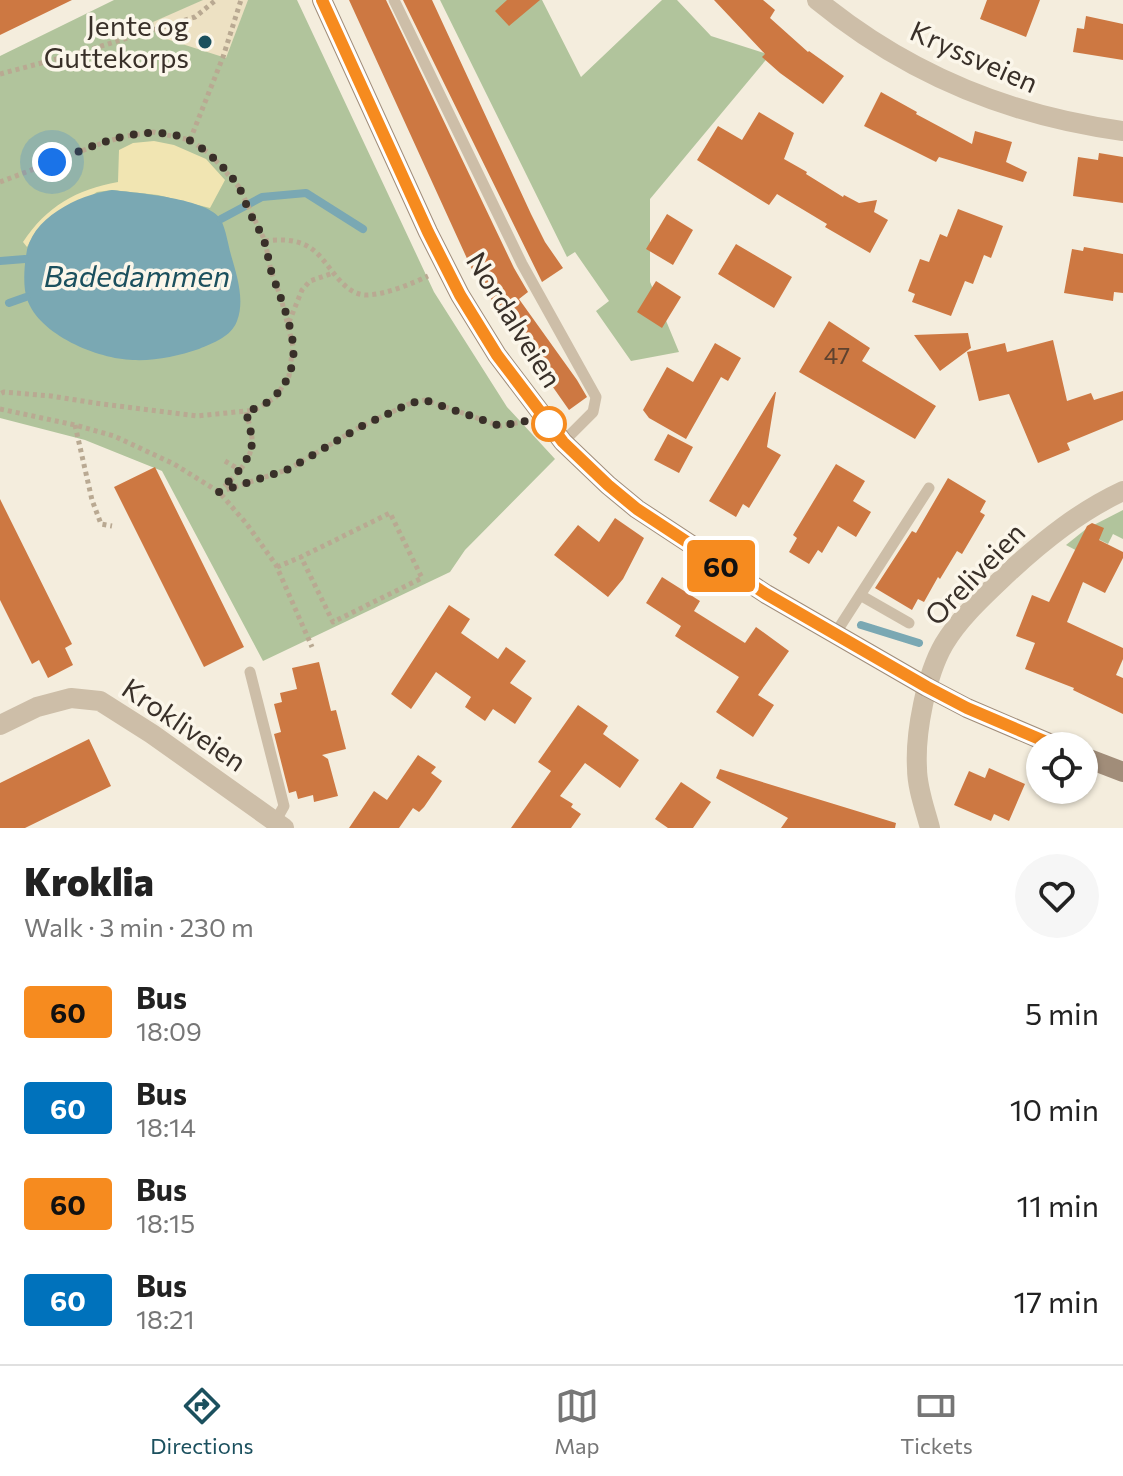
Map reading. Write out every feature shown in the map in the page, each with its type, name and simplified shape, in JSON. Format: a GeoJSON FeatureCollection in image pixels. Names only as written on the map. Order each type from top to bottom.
{"type":"FeatureCollection","features":[{"type":"Feature","properties":{"kind":"street","name":"Nordalveien"},"geometry":{"type":"LineString","coordinates":[[322,0],[460,295],[497,355],[563,442],[637,509],[726,569],[927,687],[1026,733]]}},
{"type":"Feature","properties":{"kind":"street","name":"Kryssveien"},"geometry":{"type":"LineString","coordinates":[[817,0],[885,49],[977,95],[1035,115],[1123,131]]}},
{"type":"Feature","properties":{"kind":"street","name":"Oreliveien"},"geometry":{"type":"LineString","coordinates":[[930,828],[917,770],[918,735],[934,661],[961,621],[1026,556],[1091,507],[1123,491]]}},
{"type":"Feature","properties":{"kind":"street","name":"Krokliveien"},"geometry":{"type":"LineString","coordinates":[[0,725],[37,707],[71,698],[100,701],[152,734],[279,825]]}},
{"type":"Feature","properties":{"kind":"street"},"geometry":{"type":"LineString","coordinates":[[1098,762],[1123,772]]}},
{"type":"Feature","properties":{"kind":"lane"},"geometry":{"type":"LineString","coordinates":[[394,0],[522,264],[596,397],[593,412],[563,442]]}},
{"type":"Feature","properties":{"kind":"lane"},"geometry":{"type":"LineString","coordinates":[[835,634],[929,488]]}},
{"type":"Feature","properties":{"kind":"lane"},"geometry":{"type":"LineString","coordinates":[[860,595],[909,623]]}},
{"type":"Feature","properties":{"kind":"lane"},"geometry":{"type":"LineString","coordinates":[[250,672],[284,806],[279,825]]}},
{"type":"Feature","properties":{"kind":"path"},"geometry":{"type":"LineString","coordinates":[[0,74],[195,17],[216,0]]}},
{"type":"Feature","properties":{"kind":"path"},"geometry":{"type":"LineString","coordinates":[[190,140],[223,57],[241,0]]}},
{"type":"Feature","properties":{"kind":"path"},"geometry":{"type":"LineString","coordinates":[[0,182],[127,136],[153,132],[190,140],[210,154],[239,187],[265,241],[293,346],[289,376],[276,397],[255,410],[197,416],[51,396],[0,394]]}},
{"type":"Feature","properties":{"kind":"path"},"geometry":{"type":"LineString","coordinates":[[265,241],[285,238],[312,249],[353,291],[367,295],[407,286],[431,275]]}},
{"type":"Feature","properties":{"kind":"path"},"geometry":{"type":"LineString","coordinates":[[288,325],[302,290],[310,281],[333,273]]}},
{"type":"Feature","properties":{"kind":"path"},"geometry":{"type":"LineString","coordinates":[[219,492],[289,469],[360,427],[411,403],[425,400],[500,426],[526,421]]}},
{"type":"Feature","properties":{"kind":"path"},"geometry":{"type":"LineString","coordinates":[[0,409],[114,436],[174,464],[219,492],[277,567],[312,647]]}},
{"type":"Feature","properties":{"kind":"path"},"geometry":{"type":"LineString","coordinates":[[219,492],[240,470],[252,446],[246,411]]}},
{"type":"Feature","properties":{"kind":"path"},"geometry":{"type":"LineString","coordinates":[[75,425],[92,500],[101,524],[112,526]]}},
{"type":"Feature","properties":{"kind":"path"},"geometry":{"type":"LineString","coordinates":[[225,461],[240,470]]}},
{"type":"Feature","properties":{"kind":"path"},"geometry":{"type":"LineString","coordinates":[[277,567],[390,513],[422,578],[333,622],[301,557]]}},
{"type":"Feature","properties":{"kind":"green space"},"geometry":{"type":"Polygon","coordinates":[[[114,0],[297,0],[434,292],[507,407],[555,459],[465,550],[450,572],[263,661],[162,471],[85,440],[0,418],[0,56],[114,0]]]}},
{"type":"Feature","properties":{"kind":"green space"},"geometry":{"type":"Polygon","coordinates":[[[440,0],[542,0],[581,77],[662,0],[677,0],[711,36],[770,55],[650,199],[650,282],[679,352],[631,361],[596,311],[609,301],[575,252],[567,257],[440,0]]]}},
{"type":"Feature","properties":{"kind":"green space"},"geometry":{"type":"Polygon","coordinates":[[[1123,510],[1123,539],[1113,534],[1108,544],[1092,536],[1083,554],[1066,545],[1086,529],[1123,510]]]}},
{"type":"Feature","properties":{"kind":"sand"},"geometry":{"type":"Polygon","coordinates":[[[154,141],[174,145],[206,159],[225,180],[210,208],[158,195],[112,190],[97,192],[36,231],[27,247],[23,242],[52,209],[89,189],[118,182],[119,150],[133,143],[154,141]]]}},
{"type":"Feature","properties":{"kind":"shaded area"},"geometry":{"type":"Polygon","coordinates":[[[203,0],[248,0],[226,58],[157,36],[153,22],[203,0]]]}},
{"type":"Feature","properties":{"kind":"water","name":"Badedammen"},"geometry":{"type":"Polygon","coordinates":[[[112,190],[188,202],[202,206],[221,220],[240,296],[237,321],[226,335],[199,349],[175,356],[150,360],[119,359],[71,343],[44,324],[34,312],[27,299],[24,272],[29,242],[36,230],[71,203],[112,190]]]}},
{"type":"Feature","properties":{"kind":"building"},"geometry":{"type":"Polygon","coordinates":[[[0,0],[72,0],[0,35],[0,0]]]}},
{"type":"Feature","properties":{"kind":"building"},"geometry":{"type":"Polygon","coordinates":[[[349,0],[386,0],[528,292],[519,299],[587,397],[569,410],[475,276],[349,0]]]}},
{"type":"Feature","properties":{"kind":"building"},"geometry":{"type":"Polygon","coordinates":[[[403,0],[432,0],[531,214],[563,268],[542,282],[403,0]]]}},
{"type":"Feature","properties":{"kind":"building"},"geometry":{"type":"Polygon","coordinates":[[[507,0],[540,0],[509,26],[495,11],[507,0]]]}},
{"type":"Feature","properties":{"kind":"building"},"geometry":{"type":"Polygon","coordinates":[[[714,0],[763,0],[775,10],[770,18],[808,52],[844,76],[823,104],[762,57],[765,54],[714,0]]]}},
{"type":"Feature","properties":{"kind":"building"},"geometry":{"type":"Polygon","coordinates":[[[987,0],[1040,0],[1026,37],[980,19],[987,0]]]}},
{"type":"Feature","properties":{"kind":"building"},"geometry":{"type":"Polygon","coordinates":[[[1086,16],[1123,24],[1123,60],[1073,52],[1077,28],[1084,29],[1086,16]]]}},
{"type":"Feature","properties":{"kind":"building"},"geometry":{"type":"Polygon","coordinates":[[[881,92],[972,144],[975,131],[1012,142],[1006,162],[1027,172],[1023,182],[939,157],[936,162],[864,126],[881,92]]]}},
{"type":"Feature","properties":{"kind":"building"},"geometry":{"type":"Polygon","coordinates":[[[759,112],[794,133],[784,159],[843,197],[859,203],[877,200],[874,212],[888,220],[870,253],[777,194],[769,205],[697,160],[718,126],[742,140],[759,112]]]}},
{"type":"Feature","properties":{"kind":"building"},"geometry":{"type":"Polygon","coordinates":[[[1099,153],[1123,157],[1123,203],[1073,196],[1078,157],[1098,160],[1099,153]]]}},
{"type":"Feature","properties":{"kind":"building"},"geometry":{"type":"Polygon","coordinates":[[[958,209],[1003,226],[991,258],[984,255],[973,284],[965,281],[951,316],[912,302],[915,294],[908,291],[920,259],[929,262],[940,234],[947,237],[958,209]]]}},
{"type":"Feature","properties":{"kind":"building"},"geometry":{"type":"Polygon","coordinates":[[[667,214],[693,230],[673,265],[646,249],[667,214]]]}},
{"type":"Feature","properties":{"kind":"building"},"geometry":{"type":"Polygon","coordinates":[[[736,244],[792,277],[774,308],[718,274],[736,244]]]}},
{"type":"Feature","properties":{"kind":"building"},"geometry":{"type":"Polygon","coordinates":[[[1084,247],[1123,254],[1123,293],[1114,292],[1113,301],[1064,293],[1072,249],[1083,251],[1084,247]]]}},
{"type":"Feature","properties":{"kind":"building"},"geometry":{"type":"Polygon","coordinates":[[[656,281],[681,297],[662,328],[637,312],[656,281]]]}},
{"type":"Feature","properties":{"kind":"building"},"geometry":{"type":"Polygon","coordinates":[[[829,321],[870,348],[862,361],[936,406],[915,439],[799,372],[829,321]]]}},
{"type":"Feature","properties":{"kind":"building"},"geometry":{"type":"Polygon","coordinates":[[[968,333],[971,348],[940,371],[914,335],[968,333]]]}},
{"type":"Feature","properties":{"kind":"building"},"geometry":{"type":"Polygon","coordinates":[[[1053,340],[1067,401],[1091,393],[1094,400],[1123,391],[1123,420],[1067,443],[1070,450],[1038,463],[1009,394],[979,401],[967,352],[1005,343],[1007,352],[1053,340]]]}},
{"type":"Feature","properties":{"kind":"building"},"geometry":{"type":"Polygon","coordinates":[[[715,343],[741,358],[728,381],[721,377],[686,439],[649,418],[643,410],[667,367],[693,382],[715,343]]]}},
{"type":"Feature","properties":{"kind":"building"},"geometry":{"type":"Polygon","coordinates":[[[775,392],[767,447],[781,455],[749,508],[743,504],[736,517],[709,501],[775,392]]]}},
{"type":"Feature","properties":{"kind":"building"},"geometry":{"type":"Polygon","coordinates":[[[668,434],[693,447],[679,473],[654,460],[668,434]]]}},
{"type":"Feature","properties":{"kind":"building"},"geometry":{"type":"Polygon","coordinates":[[[836,464],[865,481],[853,501],[871,512],[856,537],[838,526],[822,553],[818,550],[809,564],[789,552],[797,538],[793,535],[836,464]]]}},
{"type":"Feature","properties":{"kind":"building"},"geometry":{"type":"Polygon","coordinates":[[[155,467],[244,647],[204,667],[114,487],[155,467]]]}},
{"type":"Feature","properties":{"kind":"building"},"geometry":{"type":"Polygon","coordinates":[[[948,478],[986,501],[980,512],[985,515],[962,554],[957,551],[924,602],[918,599],[912,610],[875,588],[912,531],[916,533],[948,478]]]}},
{"type":"Feature","properties":{"kind":"building"},"geometry":{"type":"Polygon","coordinates":[[[0,499],[72,644],[65,648],[73,665],[48,678],[39,660],[32,664],[0,600],[0,499]]]}},
{"type":"Feature","properties":{"kind":"building"},"geometry":{"type":"Polygon","coordinates":[[[615,518],[644,538],[623,579],[608,597],[554,555],[578,525],[599,542],[615,518]]]}},
{"type":"Feature","properties":{"kind":"building"},"geometry":{"type":"Polygon","coordinates":[[[1092,523],[1104,528],[1099,540],[1123,552],[1123,558],[1105,593],[1083,582],[1067,622],[1123,648],[1123,659],[1116,675],[1123,678],[1123,714],[1074,688],[1025,669],[1035,643],[1016,636],[1032,595],[1049,602],[1087,526],[1092,523]]]}},
{"type":"Feature","properties":{"kind":"building"},"geometry":{"type":"Polygon","coordinates":[[[662,577],[700,601],[694,611],[745,643],[756,627],[789,651],[758,695],[774,705],[753,737],[716,712],[739,677],[675,636],[681,626],[646,603],[662,577]]]}},
{"type":"Feature","properties":{"kind":"building"},"geometry":{"type":"Polygon","coordinates":[[[449,605],[470,619],[461,633],[498,659],[506,647],[526,661],[510,683],[532,698],[515,724],[493,709],[485,721],[465,707],[471,697],[436,672],[411,709],[391,694],[449,605]]]}},
{"type":"Feature","properties":{"kind":"building"},"geometry":{"type":"Polygon","coordinates":[[[319,662],[331,711],[336,710],[346,749],[322,755],[328,759],[338,796],[314,802],[313,795],[298,799],[296,791],[289,793],[274,734],[281,732],[274,704],[282,702],[280,693],[297,689],[292,668],[319,662]]]}},
{"type":"Feature","properties":{"kind":"building"},"geometry":{"type":"Polygon","coordinates":[[[578,705],[608,726],[603,734],[639,760],[620,788],[585,763],[560,796],[581,814],[571,828],[511,828],[551,771],[538,762],[578,705]]]}},
{"type":"Feature","properties":{"kind":"building"},"geometry":{"type":"Polygon","coordinates":[[[89,739],[111,786],[25,828],[0,828],[0,783],[89,739]]]}},
{"type":"Feature","properties":{"kind":"building"},"geometry":{"type":"Polygon","coordinates":[[[418,755],[436,767],[431,773],[442,781],[424,807],[419,812],[413,808],[399,828],[349,828],[374,791],[387,800],[418,755]]]}},
{"type":"Feature","properties":{"kind":"building"},"geometry":{"type":"Polygon","coordinates":[[[989,768],[1025,784],[1009,821],[994,814],[991,821],[954,805],[969,771],[985,778],[989,768]]]}},
{"type":"Feature","properties":{"kind":"building"},"geometry":{"type":"Polygon","coordinates":[[[720,769],[896,823],[895,828],[781,828],[788,818],[716,778],[720,769]]]}},
{"type":"Feature","properties":{"kind":"building"},"geometry":{"type":"Polygon","coordinates":[[[681,782],[711,802],[693,828],[668,828],[655,819],[681,782]]]}},
{"type":"Feature","properties":{"kind":"waterway"},"geometry":{"type":"LineString","coordinates":[[221,219],[262,197],[306,193],[363,229]]}},
{"type":"Feature","properties":{"kind":"waterway"},"geometry":{"type":"LineString","coordinates":[[0,261],[25,259]]}},
{"type":"Feature","properties":{"kind":"waterway"},"geometry":{"type":"LineString","coordinates":[[9,303],[26,297]]}},
{"type":"Feature","properties":{"kind":"waterway"},"geometry":{"type":"LineString","coordinates":[[861,625],[919,643]]}},
{"type":"Feature","properties":{"kind":"bus line","name":"60"},"geometry":{"type":"LineString","coordinates":[[322,0],[460,295],[497,355],[563,442],[637,509],[726,569],[927,687],[1026,733]]}},
{"type":"Feature","properties":{"kind":"place","name":"Jente og Guttekorps"},"geometry":{"type":"Point","coordinates":[205,42]}},
{"type":"Feature","properties":{"kind":"route"},"geometry":{"type":"LineString","coordinates":[[52,162],[105,142],[153,132],[190,140],[210,154],[239,187],[265,241],[293,346],[289,376],[276,397],[255,410],[246,411],[252,446],[240,470],[219,492],[289,469],[360,427],[411,403],[425,400],[500,426],[526,421],[549,424]]}}]}
